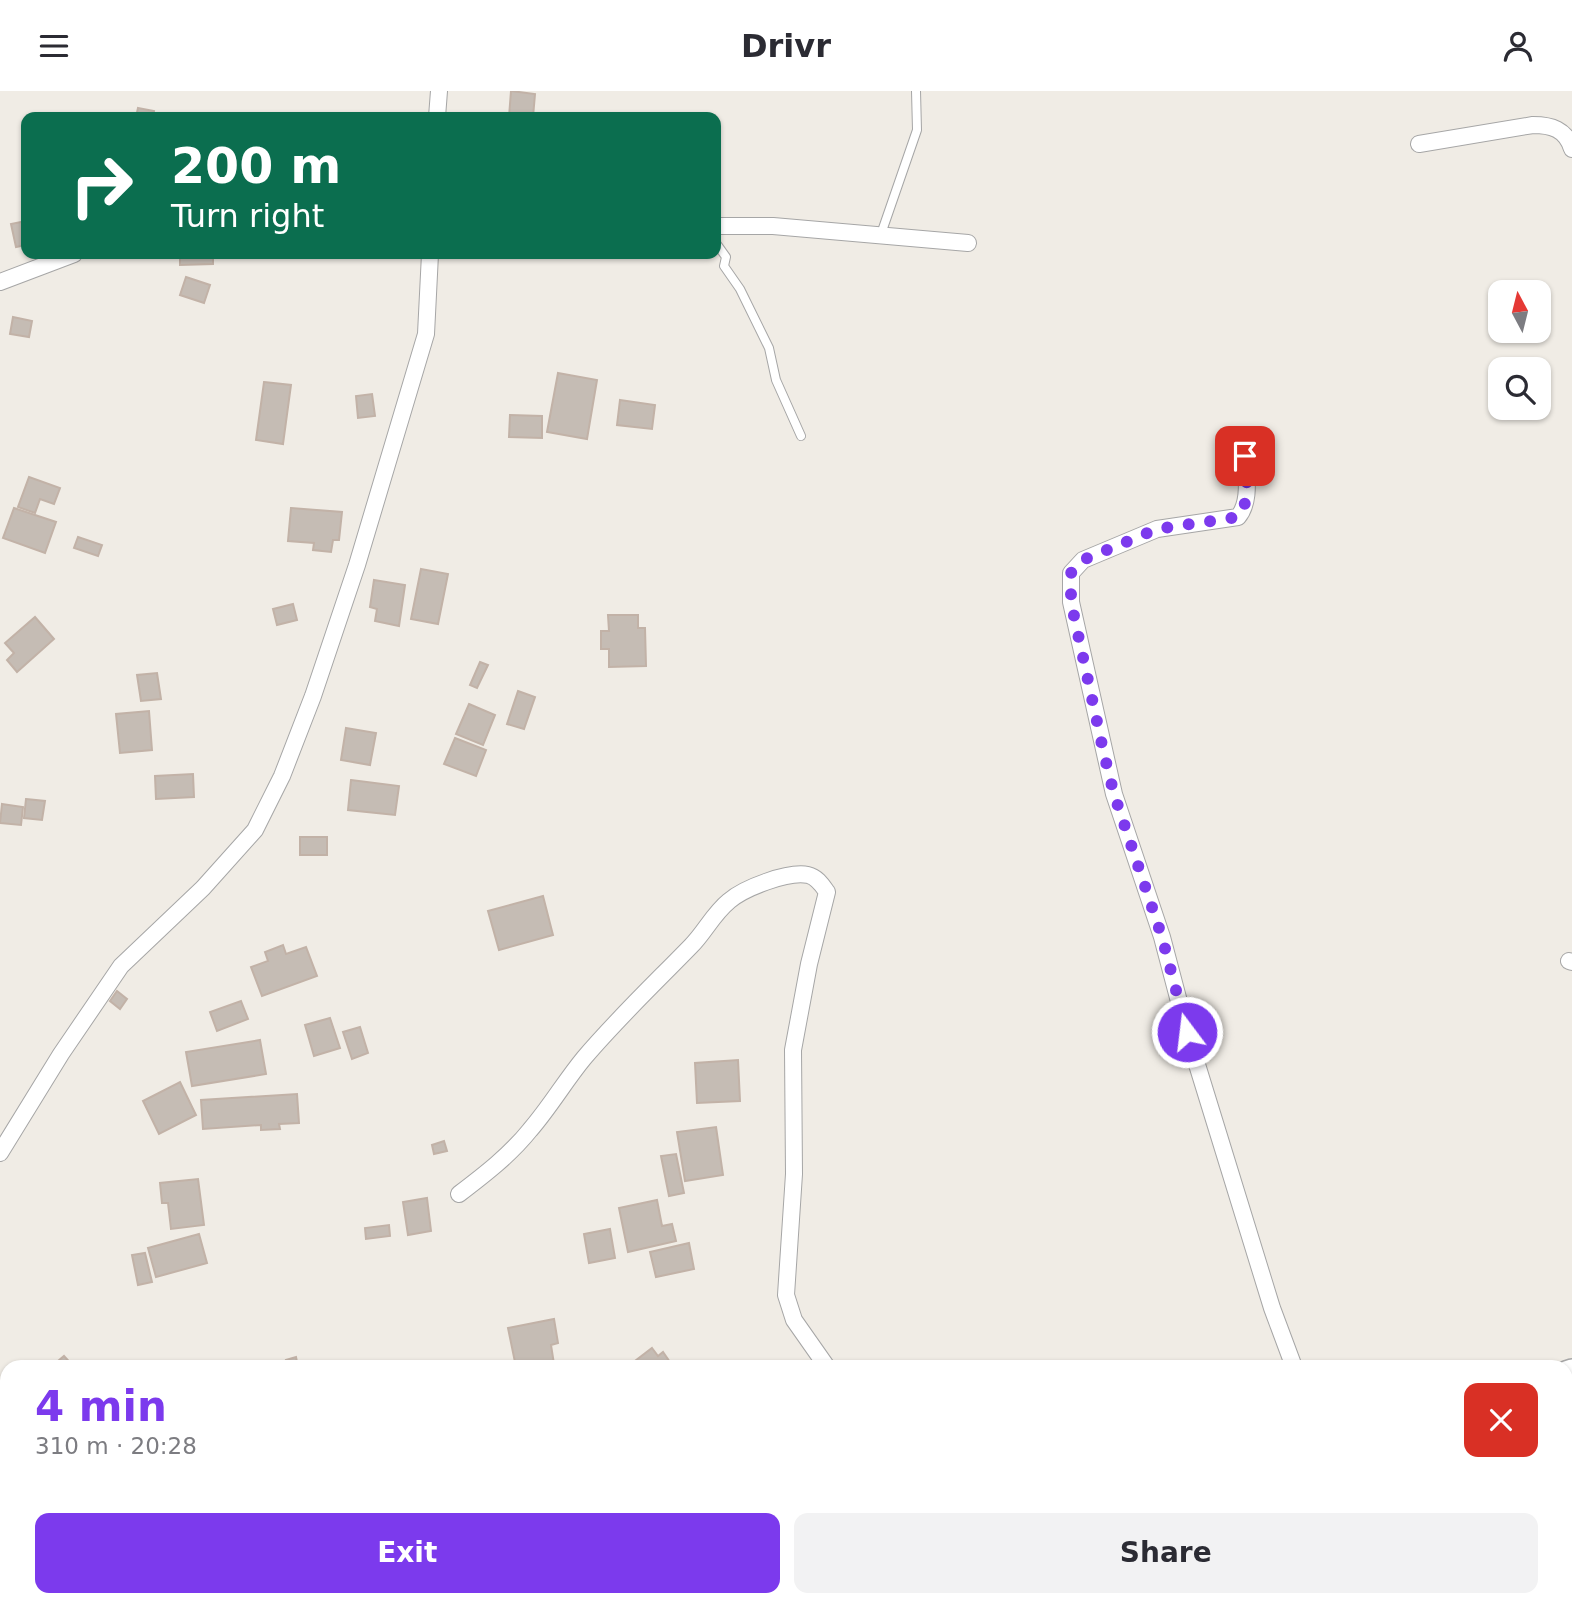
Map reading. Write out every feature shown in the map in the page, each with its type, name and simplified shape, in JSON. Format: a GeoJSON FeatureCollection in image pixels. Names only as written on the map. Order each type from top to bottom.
{"type":"FeatureCollection","features":[{"type":"Feature","properties":{"kind":"street"},"geometry":{"type":"LineString","coordinates":[[437,112],[439,91]]}},
{"type":"Feature","properties":{"kind":"street"},"geometry":{"type":"LineString","coordinates":[[1419,144],[1533,125],[1550,125],[1569,140],[1572,149]]}},
{"type":"Feature","properties":{"kind":"street"},"geometry":{"type":"LineString","coordinates":[[721,226],[773,226],[968,243]]}},
{"type":"Feature","properties":{"kind":"street"},"geometry":{"type":"LineString","coordinates":[[0,282],[61,259]]}},
{"type":"Feature","properties":{"kind":"street"},"geometry":{"type":"LineString","coordinates":[[0,1153],[61,1054],[121,966],[203,888],[255,830],[282,776],[313,696],[357,565],[426,334],[430,259]]}},
{"type":"Feature","properties":{"kind":"street"},"geometry":{"type":"LineString","coordinates":[[1245,456],[1246,496],[1244,510],[1238,517],[1157,529],[1083,560],[1071,573],[1071,602],[1114,794],[1162,937],[1187,1032],[1272,1308],[1291,1360]]}},
{"type":"Feature","properties":{"kind":"street"},"geometry":{"type":"LineString","coordinates":[[459,1194],[495,1167],[530,1131],[590,1051],[630,1006],[694,942],[712,917],[730,900],[754,886],[790,876],[808,875],[819,881],[827,892],[809,964],[793,1050],[794,1174],[786,1295],[794,1320],[822,1360]]}},
{"type":"Feature","properties":{"kind":"lane"},"geometry":{"type":"LineString","coordinates":[[881,234],[917,130],[916,91]]}},
{"type":"Feature","properties":{"kind":"lane"},"geometry":{"type":"LineString","coordinates":[[721,250],[726,257],[724,265],[740,289],[769,348],[776,380],[801,436]]}},
{"type":"Feature","properties":{"kind":"building"},"geometry":{"type":"Polygon","coordinates":[[[511,91],[535,94],[533,112],[509,112],[511,91]]]}},
{"type":"Feature","properties":{"kind":"building"},"geometry":{"type":"Polygon","coordinates":[[[138,108],[154,111],[154,112],[137,112],[138,108]]]}},
{"type":"Feature","properties":{"kind":"building"},"geometry":{"type":"Polygon","coordinates":[[[21,222],[21,246],[16,247],[11,224],[21,222]]]}},
{"type":"Feature","properties":{"kind":"building"},"geometry":{"type":"Polygon","coordinates":[[[180,259],[213,259],[213,264],[180,265],[180,259]]]}},
{"type":"Feature","properties":{"kind":"building"},"geometry":{"type":"Polygon","coordinates":[[[186,277],[210,285],[204,303],[180,295],[186,277]]]}},
{"type":"Feature","properties":{"kind":"building"},"geometry":{"type":"Polygon","coordinates":[[[13,317],[32,321],[29,337],[10,334],[13,317]]]}},
{"type":"Feature","properties":{"kind":"building"},"geometry":{"type":"Polygon","coordinates":[[[558,373],[597,380],[587,439],[547,432],[558,373]]]}},
{"type":"Feature","properties":{"kind":"building"},"geometry":{"type":"Polygon","coordinates":[[[264,382],[291,385],[283,444],[256,440],[264,382]]]}},
{"type":"Feature","properties":{"kind":"building"},"geometry":{"type":"Polygon","coordinates":[[[372,394],[375,416],[358,418],[356,396],[372,394]]]}},
{"type":"Feature","properties":{"kind":"building"},"geometry":{"type":"Polygon","coordinates":[[[620,400],[655,405],[652,429],[617,425],[620,400]]]}},
{"type":"Feature","properties":{"kind":"building"},"geometry":{"type":"Polygon","coordinates":[[[510,415],[542,416],[542,438],[509,437],[510,415]]]}},
{"type":"Feature","properties":{"kind":"building"},"geometry":{"type":"Polygon","coordinates":[[[29,477],[60,488],[54,504],[40,499],[35,513],[18,507],[29,477]]]}},
{"type":"Feature","properties":{"kind":"building"},"geometry":{"type":"Polygon","coordinates":[[[14,508],[56,522],[45,553],[3,538],[14,508]]]}},
{"type":"Feature","properties":{"kind":"building"},"geometry":{"type":"Polygon","coordinates":[[[291,508],[342,512],[339,540],[333,540],[331,552],[313,550],[314,543],[288,541],[291,508]]]}},
{"type":"Feature","properties":{"kind":"building"},"geometry":{"type":"Polygon","coordinates":[[[78,537],[102,545],[98,556],[74,548],[78,537]]]}},
{"type":"Feature","properties":{"kind":"building"},"geometry":{"type":"Polygon","coordinates":[[[421,569],[448,574],[438,624],[411,619],[421,569]]]}},
{"type":"Feature","properties":{"kind":"building"},"geometry":{"type":"Polygon","coordinates":[[[374,580],[405,585],[399,626],[375,621],[377,609],[370,607],[374,580]]]}},
{"type":"Feature","properties":{"kind":"building"},"geometry":{"type":"Polygon","coordinates":[[[293,604],[297,620],[277,625],[273,609],[293,604]]]}},
{"type":"Feature","properties":{"kind":"building"},"geometry":{"type":"Polygon","coordinates":[[[608,615],[638,615],[638,628],[645,628],[646,666],[609,667],[609,649],[601,649],[601,631],[609,631],[608,615]]]}},
{"type":"Feature","properties":{"kind":"building"},"geometry":{"type":"Polygon","coordinates":[[[35,617],[54,639],[17,672],[7,660],[14,653],[5,643],[35,617]]]}},
{"type":"Feature","properties":{"kind":"building"},"geometry":{"type":"Polygon","coordinates":[[[480,662],[488,665],[477,688],[470,685],[480,662]]]}},
{"type":"Feature","properties":{"kind":"building"},"geometry":{"type":"Polygon","coordinates":[[[157,673],[161,699],[141,701],[137,675],[157,673]]]}},
{"type":"Feature","properties":{"kind":"building"},"geometry":{"type":"Polygon","coordinates":[[[518,691],[535,697],[524,729],[507,724],[518,691]]]}},
{"type":"Feature","properties":{"kind":"building"},"geometry":{"type":"Polygon","coordinates":[[[469,704],[495,715],[483,745],[456,734],[469,704]]]}},
{"type":"Feature","properties":{"kind":"building"},"geometry":{"type":"Polygon","coordinates":[[[149,711],[152,750],[120,753],[116,714],[149,711]]]}},
{"type":"Feature","properties":{"kind":"building"},"geometry":{"type":"Polygon","coordinates":[[[346,728],[376,733],[370,765],[341,760],[346,728]]]}},
{"type":"Feature","properties":{"kind":"building"},"geometry":{"type":"Polygon","coordinates":[[[455,738],[486,750],[476,776],[444,764],[455,738]]]}},
{"type":"Feature","properties":{"kind":"building"},"geometry":{"type":"Polygon","coordinates":[[[193,774],[194,797],[156,799],[155,776],[193,774]]]}},
{"type":"Feature","properties":{"kind":"building"},"geometry":{"type":"Polygon","coordinates":[[[351,780],[399,786],[395,815],[348,810],[351,780]]]}},
{"type":"Feature","properties":{"kind":"building"},"geometry":{"type":"Polygon","coordinates":[[[26,799],[45,801],[42,820],[24,818],[26,799]]]}},
{"type":"Feature","properties":{"kind":"building"},"geometry":{"type":"Polygon","coordinates":[[[2,804],[23,807],[21,825],[0,823],[2,804]]]}},
{"type":"Feature","properties":{"kind":"building"},"geometry":{"type":"Polygon","coordinates":[[[300,837],[327,837],[327,855],[300,855],[300,837]]]}},
{"type":"Feature","properties":{"kind":"building"},"geometry":{"type":"Polygon","coordinates":[[[543,896],[553,935],[499,950],[488,911],[543,896]]]}},
{"type":"Feature","properties":{"kind":"building"},"geometry":{"type":"Polygon","coordinates":[[[283,945],[286,954],[306,947],[317,976],[262,996],[251,967],[268,961],[265,952],[283,945]]]}},
{"type":"Feature","properties":{"kind":"building"},"geometry":{"type":"Polygon","coordinates":[[[117,991],[127,999],[120,1009],[110,1001],[117,991]]]}},
{"type":"Feature","properties":{"kind":"building"},"geometry":{"type":"Polygon","coordinates":[[[241,1001],[248,1019],[217,1031],[210,1012],[241,1001]]]}},
{"type":"Feature","properties":{"kind":"building"},"geometry":{"type":"Polygon","coordinates":[[[330,1018],[340,1048],[314,1056],[305,1025],[330,1018]]]}},
{"type":"Feature","properties":{"kind":"building"},"geometry":{"type":"Polygon","coordinates":[[[360,1027],[368,1053],[352,1059],[343,1032],[360,1027]]]}},
{"type":"Feature","properties":{"kind":"building"},"geometry":{"type":"Polygon","coordinates":[[[260,1040],[266,1074],[192,1086],[186,1052],[260,1040]]]}},
{"type":"Feature","properties":{"kind":"building"},"geometry":{"type":"Polygon","coordinates":[[[738,1060],[740,1101],[697,1103],[695,1063],[738,1060]]]}},
{"type":"Feature","properties":{"kind":"building"},"geometry":{"type":"Polygon","coordinates":[[[180,1082],[196,1115],[159,1134],[143,1101],[180,1082]]]}},
{"type":"Feature","properties":{"kind":"building"},"geometry":{"type":"Polygon","coordinates":[[[297,1094],[299,1123],[279,1124],[280,1129],[261,1130],[261,1125],[203,1129],[201,1100],[297,1094]]]}},
{"type":"Feature","properties":{"kind":"building"},"geometry":{"type":"Polygon","coordinates":[[[716,1127],[723,1175],[685,1181],[677,1132],[716,1127]]]}},
{"type":"Feature","properties":{"kind":"building"},"geometry":{"type":"Polygon","coordinates":[[[444,1141],[447,1151],[434,1154],[432,1145],[444,1141]]]}},
{"type":"Feature","properties":{"kind":"building"},"geometry":{"type":"Polygon","coordinates":[[[676,1154],[684,1193],[669,1196],[661,1156],[676,1154]]]}},
{"type":"Feature","properties":{"kind":"building"},"geometry":{"type":"Polygon","coordinates":[[[198,1179],[204,1225],[171,1229],[168,1203],[162,1203],[160,1183],[198,1179]]]}},
{"type":"Feature","properties":{"kind":"building"},"geometry":{"type":"Polygon","coordinates":[[[427,1198],[431,1231],[408,1235],[403,1202],[427,1198]]]}},
{"type":"Feature","properties":{"kind":"building"},"geometry":{"type":"Polygon","coordinates":[[[657,1200],[662,1226],[672,1224],[676,1241],[628,1252],[619,1208],[657,1200]]]}},
{"type":"Feature","properties":{"kind":"building"},"geometry":{"type":"Polygon","coordinates":[[[389,1225],[390,1236],[366,1239],[365,1228],[389,1225]]]}},
{"type":"Feature","properties":{"kind":"building"},"geometry":{"type":"Polygon","coordinates":[[[610,1229],[615,1258],[589,1263],[584,1234],[610,1229]]]}},
{"type":"Feature","properties":{"kind":"building"},"geometry":{"type":"Polygon","coordinates":[[[199,1234],[207,1263],[156,1277],[148,1248],[199,1234]]]}},
{"type":"Feature","properties":{"kind":"building"},"geometry":{"type":"Polygon","coordinates":[[[689,1243],[694,1269],[656,1277],[650,1252],[689,1243]]]}},
{"type":"Feature","properties":{"kind":"building"},"geometry":{"type":"Polygon","coordinates":[[[145,1253],[152,1282],[138,1285],[132,1255],[145,1253]]]}},
{"type":"Feature","properties":{"kind":"building"},"geometry":{"type":"Polygon","coordinates":[[[554,1319],[558,1343],[551,1345],[553,1360],[515,1360],[508,1328],[554,1319]]]}},
{"type":"Feature","properties":{"kind":"building"},"geometry":{"type":"Polygon","coordinates":[[[652,1348],[658,1356],[663,1352],[669,1360],[636,1360],[652,1348]]]}},
{"type":"Feature","properties":{"kind":"route"},"geometry":{"type":"LineString","coordinates":[[1187,1032],[1162,937],[1114,794],[1071,602],[1071,573],[1083,560],[1157,529],[1238,517],[1244,510],[1246,496],[1245,456]]}}]}
